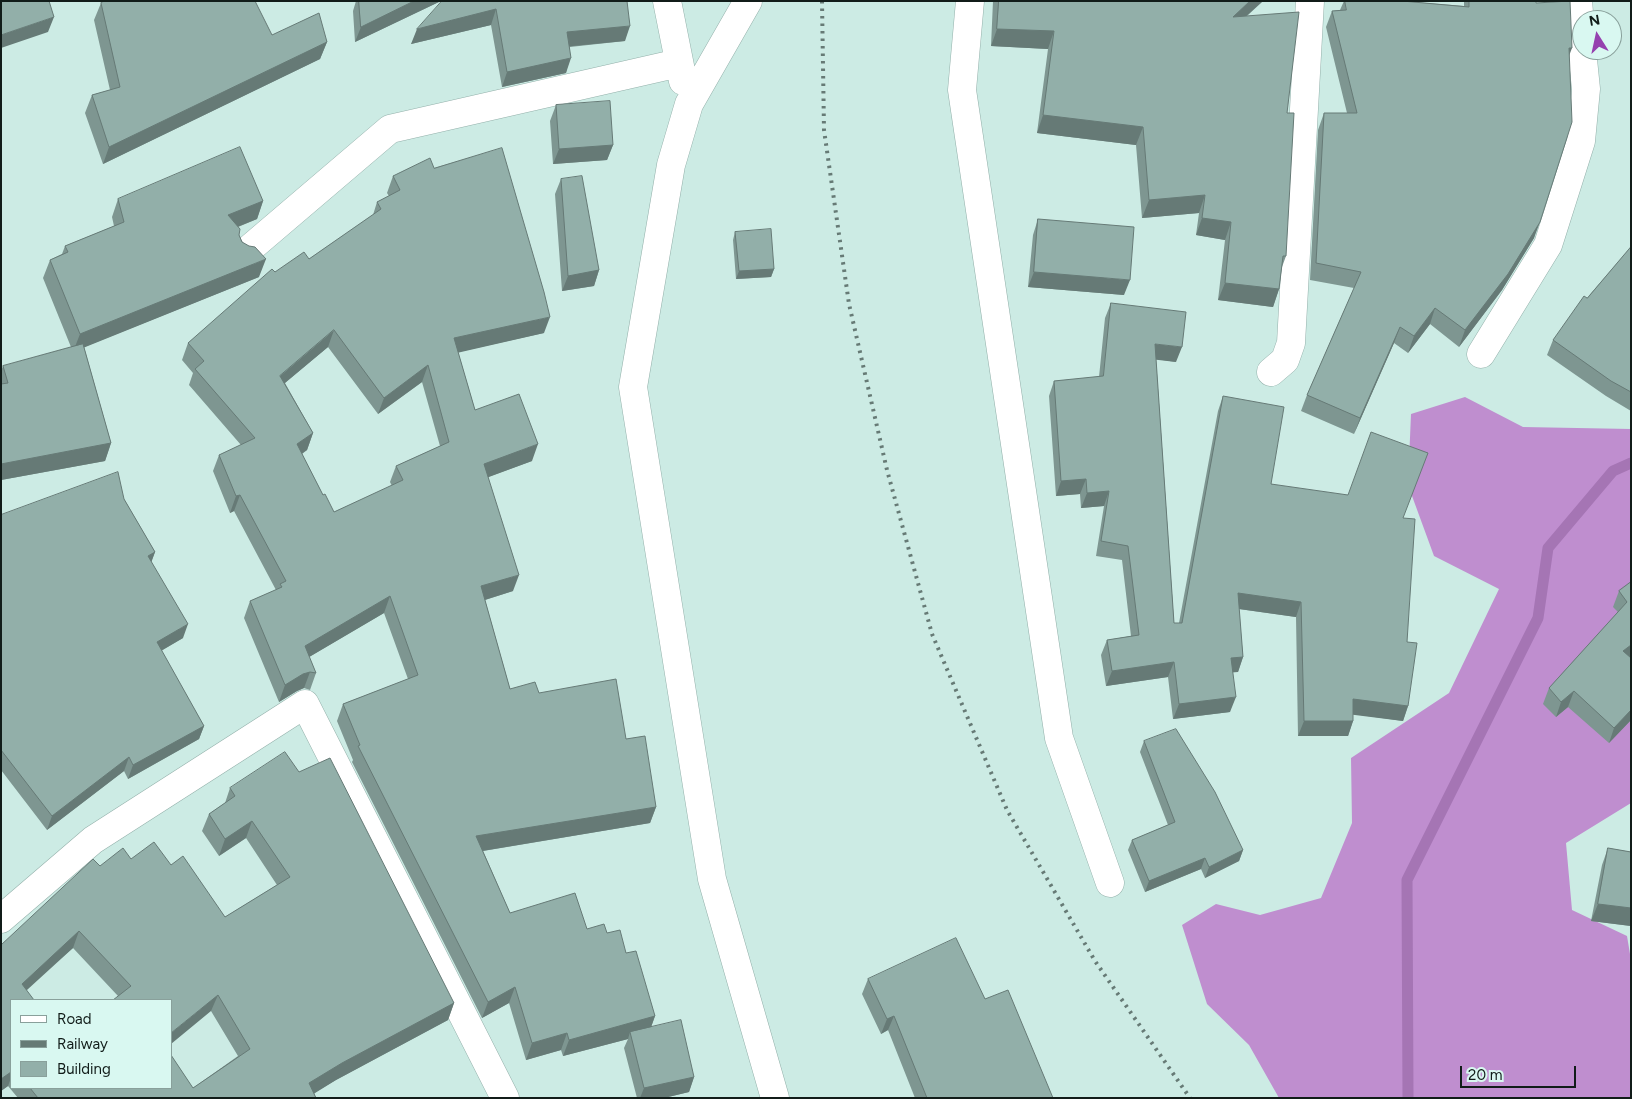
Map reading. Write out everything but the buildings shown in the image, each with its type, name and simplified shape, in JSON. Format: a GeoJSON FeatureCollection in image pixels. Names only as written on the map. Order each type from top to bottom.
{"type":"FeatureCollection","features":[{"type":"Feature","properties":{"kind":"street"},"geometry":{"type":"LineString","coordinates":[[667,1],[688,104]]}},
{"type":"Feature","properties":{"kind":"street"},"geometry":{"type":"LineString","coordinates":[[748,1],[688,104],[671,165],[633,386],[712,879],[774,1098]]}},
{"type":"Feature","properties":{"kind":"street"},"geometry":{"type":"LineString","coordinates":[[970,1],[962,90],[1059,738],[1110,883]]}},
{"type":"Feature","properties":{"kind":"street"},"geometry":{"type":"LineString","coordinates":[[1271,372],[1285,360],[1291,343],[1310,1]]}},
{"type":"Feature","properties":{"kind":"street"},"geometry":{"type":"LineString","coordinates":[[1482,354],[1548,245],[1581,141],[1586,89],[1583,60]]}},
{"type":"Feature","properties":{"kind":"street"},"geometry":{"type":"LineString","coordinates":[[248,250],[390,129],[679,63]]}},
{"type":"Feature","properties":{"kind":"street"},"geometry":{"type":"LineString","coordinates":[[1,919],[93,840],[304,704],[505,1098]]}},
{"type":"Feature","properties":{"kind":"shaded area"},"geometry":{"type":"Polygon","coordinates":[[[1465,397],[1523,427],[1631,429],[1631,803],[1566,843],[1572,910],[1627,936],[1631,960],[1631,1098],[1279,1098],[1249,1045],[1207,1004],[1182,925],[1216,904],[1260,915],[1321,898],[1352,823],[1351,758],[1449,693],[1499,589],[1434,556],[1408,485],[1411,414],[1465,397]]]}},
{"type":"Feature","properties":{"kind":"waterway"},"geometry":{"type":"LineString","coordinates":[[1408,1098],[1407,880],[1538,618],[1548,548],[1613,471],[1631,463]]}},
{"type":"Feature","properties":{"kind":"railway"},"geometry":{"type":"LineString","coordinates":[[822,1],[824,130],[849,304],[887,470],[932,634],[1007,810],[1095,961],[1190,1098]]}}]}
